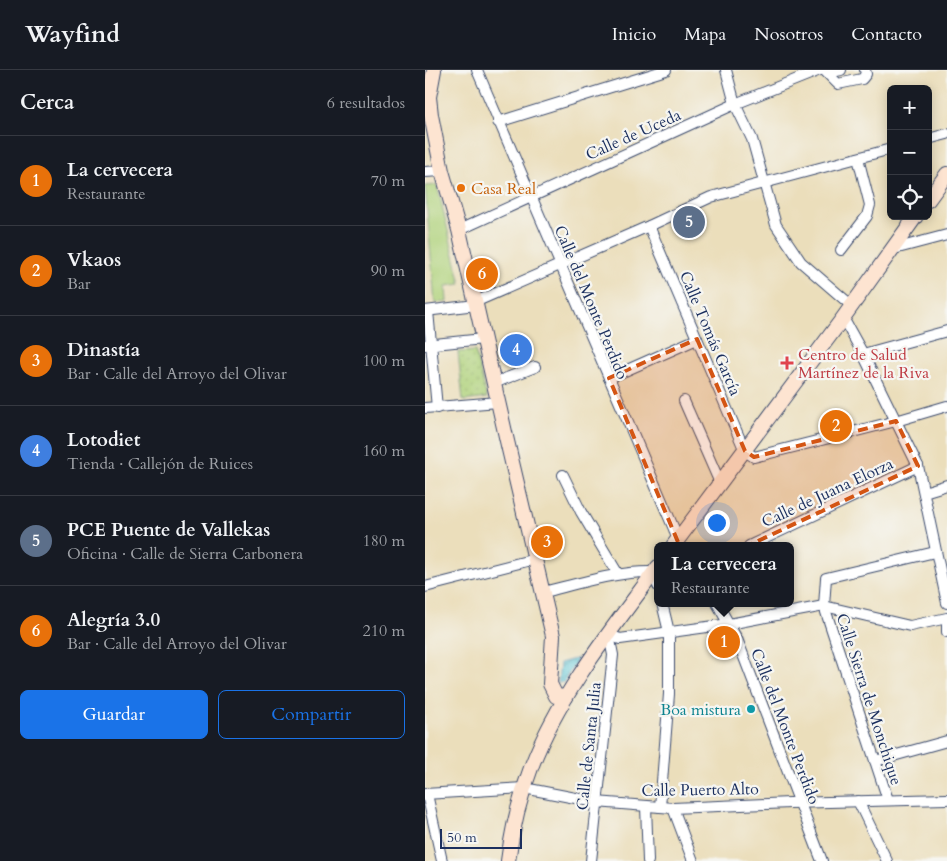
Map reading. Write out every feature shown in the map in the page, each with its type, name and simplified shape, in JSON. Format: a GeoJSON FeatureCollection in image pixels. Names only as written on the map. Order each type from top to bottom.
{"type":"FeatureCollection","features":[{"type":"Feature","properties":{"kind":"street"},"geometry":{"type":"LineString","coordinates":[[434,70],[427,97],[441,171],[459,230],[483,340],[544,592],[553,636],[550,684],[555,696],[566,697]]}},
{"type":"Feature","properties":{"kind":"street","name":"Calle del Monte Perdido"},"geometry":{"type":"LineString","coordinates":[[477,70],[674,529],[677,542]]}},
{"type":"Feature","properties":{"kind":"street"},"geometry":{"type":"LineString","coordinates":[[498,122],[666,70]]}},
{"type":"Feature","properties":{"kind":"street"},"geometry":{"type":"LineString","coordinates":[[726,70],[735,104],[752,139],[776,225],[801,262],[853,306]]}},
{"type":"Feature","properties":{"kind":"street"},"geometry":{"type":"LineString","coordinates":[[823,70],[838,84],[862,79],[866,74],[865,70]]}},
{"type":"Feature","properties":{"kind":"street","name":"Calle de Uceda"},"geometry":{"type":"LineString","coordinates":[[459,230],[735,104],[823,70],[832,72],[841,70]]}},
{"type":"Feature","properties":{"kind":"street"},"geometry":{"type":"LineString","coordinates":[[932,138],[947,134]]}},
{"type":"Feature","properties":{"kind":"street"},"geometry":{"type":"LineString","coordinates":[[437,408],[428,345],[426,311],[476,304],[711,197],[887,150]]}},
{"type":"Feature","properties":{"kind":"street"},"geometry":{"type":"LineString","coordinates":[[841,250],[867,216],[870,205],[858,158]]}},
{"type":"Feature","properties":{"kind":"street"},"geometry":{"type":"LineString","coordinates":[[425,172],[441,171]]}},
{"type":"Feature","properties":{"kind":"street"},"geometry":{"type":"LineString","coordinates":[[932,195],[947,174]]}},
{"type":"Feature","properties":{"kind":"street"},"geometry":{"type":"LineString","coordinates":[[678,542],[720,483],[853,306],[913,220]]}},
{"type":"Feature","properties":{"kind":"street","name":"Calle Tomás García"},"geometry":{"type":"LineString","coordinates":[[649,226],[745,451]]}},
{"type":"Feature","properties":{"kind":"street"},"geometry":{"type":"LineString","coordinates":[[894,248],[947,235]]}},
{"type":"Feature","properties":{"kind":"street"},"geometry":{"type":"LineString","coordinates":[[843,318],[863,354],[918,466],[947,603]]}},
{"type":"Feature","properties":{"kind":"street"},"geometry":{"type":"LineString","coordinates":[[863,354],[947,331]]}},
{"type":"Feature","properties":{"kind":"street"},"geometry":{"type":"LineString","coordinates":[[609,378],[697,339]]}},
{"type":"Feature","properties":{"kind":"street"},"geometry":{"type":"LineString","coordinates":[[428,345],[483,340]]}},
{"type":"Feature","properties":{"kind":"street"},"geometry":{"type":"LineString","coordinates":[[494,383],[535,367]]}},
{"type":"Feature","properties":{"kind":"street"},"geometry":{"type":"LineString","coordinates":[[684,401],[720,483]]}},
{"type":"Feature","properties":{"kind":"street"},"geometry":{"type":"LineString","coordinates":[[425,408],[498,402]]}},
{"type":"Feature","properties":{"kind":"street"},"geometry":{"type":"LineString","coordinates":[[745,451],[754,457],[947,406]]}},
{"type":"Feature","properties":{"kind":"street","name":"Calle de Juana Elorza"},"geometry":{"type":"LineString","coordinates":[[757,542],[918,466]]}},
{"type":"Feature","properties":{"kind":"street"},"geometry":{"type":"LineString","coordinates":[[563,475],[581,512],[618,574]]}},
{"type":"Feature","properties":{"kind":"street"},"geometry":{"type":"LineString","coordinates":[[924,492],[947,485]]}},
{"type":"Feature","properties":{"kind":"street","name":"Calle Sierra de Monchique"},"geometry":{"type":"LineString","coordinates":[[888,800],[824,606],[826,578],[935,552]]}},
{"type":"Feature","properties":{"kind":"street"},"geometry":{"type":"LineString","coordinates":[[425,586],[535,559]]}},
{"type":"Feature","properties":{"kind":"street"},"geometry":{"type":"LineString","coordinates":[[544,592],[618,574],[654,570]]}},
{"type":"Feature","properties":{"kind":"street"},"geometry":{"type":"LineString","coordinates":[[508,861],[524,788],[532,764],[566,697],[595,653],[654,573]]}},
{"type":"Feature","properties":{"kind":"street"},"geometry":{"type":"LineString","coordinates":[[609,635],[620,639],[729,624],[824,606],[910,626],[947,618]]}},
{"type":"Feature","properties":{"kind":"street"},"geometry":{"type":"LineString","coordinates":[[660,807],[669,694],[669,632],[663,607]]}},
{"type":"Feature","properties":{"kind":"street","name":"Calle del Monte Perdido"},"geometry":{"type":"LineString","coordinates":[[719,607],[737,639],[822,861]]}},
{"type":"Feature","properties":{"kind":"street"},"geometry":{"type":"LineString","coordinates":[[947,624],[947,632]]}},
{"type":"Feature","properties":{"kind":"street","name":"Calle de Santa Julia"},"geometry":{"type":"LineString","coordinates":[[591,861],[613,655],[609,635]]}},
{"type":"Feature","properties":{"kind":"street"},"geometry":{"type":"LineString","coordinates":[[875,761],[947,741]]}},
{"type":"Feature","properties":{"kind":"street","name":"Calle Puerto Alto"},"geometry":{"type":"LineString","coordinates":[[426,794],[524,788],[597,802],[673,808],[799,802],[947,799]]}},
{"type":"Feature","properties":{"kind":"street"},"geometry":{"type":"LineString","coordinates":[[426,794],[442,861]]}},
{"type":"Feature","properties":{"kind":"street"},"geometry":{"type":"LineString","coordinates":[[858,801],[887,861]]}},
{"type":"Feature","properties":{"kind":"street"},"geometry":{"type":"LineString","coordinates":[[646,806],[648,861]]}},
{"type":"Feature","properties":{"kind":"street"},"geometry":{"type":"LineString","coordinates":[[673,808],[693,861]]}},
{"type":"Feature","properties":{"kind":"highlighted area"},"geometry":{"type":"Polygon","coordinates":[[[697,339],[745,451],[754,457],[896,421],[918,466],[696,570],[683,554],[609,378],[697,339]]]}},
{"type":"Feature","properties":{"kind":"green space"},"geometry":{"type":"Polygon","coordinates":[[[437,185],[461,284],[446,286],[447,302],[435,303],[425,186],[437,185]]]}},
{"type":"Feature","properties":{"kind":"green space"},"geometry":{"type":"Polygon","coordinates":[[[475,351],[487,398],[463,401],[458,352],[475,351]]]}},
{"type":"Feature","properties":{"kind":"water"},"geometry":{"type":"Polygon","coordinates":[[[578,658],[564,682],[558,683],[560,663],[578,658]]]}},
{"type":"Feature","properties":{"kind":"place","name":"Casa Real"},"geometry":{"type":"Point","coordinates":[461,188]}},
{"type":"Feature","properties":{"kind":"place","name":"PCE Puente de Vallekas"},"geometry":{"type":"Point","coordinates":[689,222]}},
{"type":"Feature","properties":{"kind":"place","name":"Alegría 3.0"},"geometry":{"type":"Point","coordinates":[482,274]}},
{"type":"Feature","properties":{"kind":"place","name":"Lotodiet"},"geometry":{"type":"Point","coordinates":[516,350]}},
{"type":"Feature","properties":{"kind":"place","name":"Centro de Salud Martínez de la Riva"},"geometry":{"type":"Point","coordinates":[787,363]}},
{"type":"Feature","properties":{"kind":"place","name":"Vkaos"},"geometry":{"type":"Point","coordinates":[836,426]}},
{"type":"Feature","properties":{"kind":"place","name":"Dinastía"},"geometry":{"type":"Point","coordinates":[547,542]}},
{"type":"Feature","properties":{"kind":"place","name":"La cervecera"},"geometry":{"type":"Point","coordinates":[724,642]}},
{"type":"Feature","properties":{"kind":"place","name":"Boa mistura"},"geometry":{"type":"Point","coordinates":[751,709]}}]}
